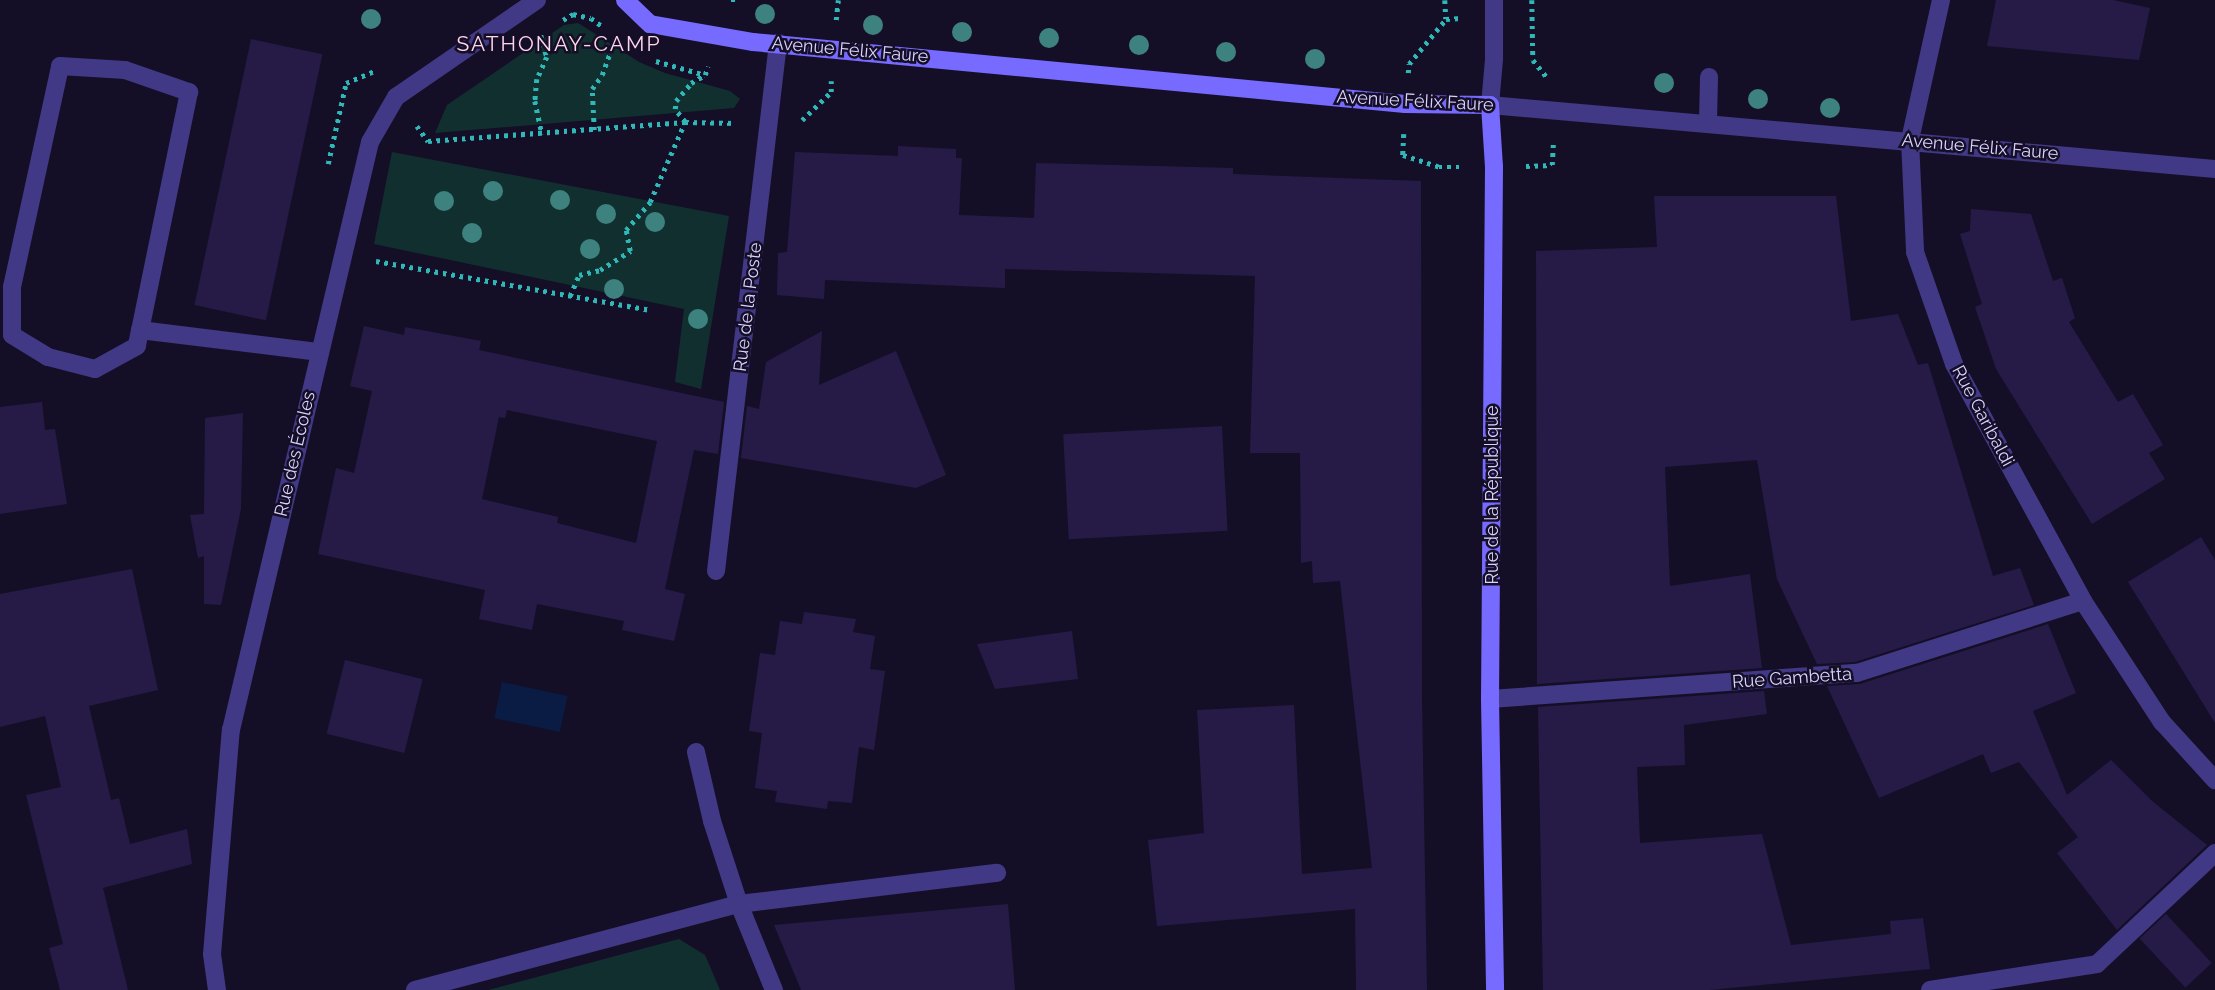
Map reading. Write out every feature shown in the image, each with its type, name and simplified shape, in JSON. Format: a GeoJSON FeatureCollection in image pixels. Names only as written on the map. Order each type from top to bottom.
{"type":"FeatureCollection","features":[{"type":"Feature","properties":{"kind":"main road","name":"Avenue Félix Faure"},"geometry":{"type":"LineString","coordinates":[[625,0],[650,24],[753,42],[834,47],[1405,104],[1490,105]]}},
{"type":"Feature","properties":{"kind":"main road","name":"Rue de la République"},"geometry":{"type":"LineString","coordinates":[[1490,105],[1494,167],[1490,699],[1495,990]]}},
{"type":"Feature","properties":{"kind":"street","name":"Rue des Écoles"},"geometry":{"type":"LineString","coordinates":[[217,990],[212,954],[231,730],[370,142],[396,97],[537,0]]}},
{"type":"Feature","properties":{"kind":"street","name":"Rue de la République"},"geometry":{"type":"LineString","coordinates":[[1490,105],[1494,60],[1494,0]]}},
{"type":"Feature","properties":{"kind":"street","name":"Rue Garibaldi"},"geometry":{"type":"LineString","coordinates":[[1941,0],[1910,139],[1915,252],[1954,364],[2083,601],[2162,722],[2215,780]]}},
{"type":"Feature","properties":{"kind":"street","name":"Rue de la Poste"},"geometry":{"type":"LineString","coordinates":[[716,571],[778,43]]}},
{"type":"Feature","properties":{"kind":"street"},"geometry":{"type":"LineString","coordinates":[[60,66],[125,69],[189,92],[140,330],[137,346],[95,369],[48,356],[12,335],[12,287],[60,66]]}},
{"type":"Feature","properties":{"kind":"street"},"geometry":{"type":"LineString","coordinates":[[1708,122],[1709,78]]}},
{"type":"Feature","properties":{"kind":"street","name":"Avenue Félix Faure"},"geometry":{"type":"LineString","coordinates":[[1490,105],[1910,139],[2215,169]]}},
{"type":"Feature","properties":{"kind":"street"},"geometry":{"type":"LineString","coordinates":[[140,330],[320,352]]}},
{"type":"Feature","properties":{"kind":"street","name":"Rue Gambetta"},"geometry":{"type":"LineString","coordinates":[[1490,699],[1857,673],[2083,601]]}},
{"type":"Feature","properties":{"kind":"street"},"geometry":{"type":"LineString","coordinates":[[696,752],[712,821],[738,904],[774,990]]}},
{"type":"Feature","properties":{"kind":"street"},"geometry":{"type":"LineString","coordinates":[[1930,990],[2097,964],[2215,853]]}},
{"type":"Feature","properties":{"kind":"street"},"geometry":{"type":"LineString","coordinates":[[415,990],[738,904],[997,873]]}},
{"type":"Feature","properties":{"kind":"path"},"geometry":{"type":"LineString","coordinates":[[731,0],[736,0]]}},
{"type":"Feature","properties":{"kind":"path"},"geometry":{"type":"LineString","coordinates":[[376,71],[428,141],[685,122],[796,125],[831,92],[838,0]]}},
{"type":"Feature","properties":{"kind":"path"},"geometry":{"type":"LineString","coordinates":[[1445,0],[1446,19]]}},
{"type":"Feature","properties":{"kind":"path"},"geometry":{"type":"LineString","coordinates":[[556,24],[573,14],[591,18],[625,43]]}},
{"type":"Feature","properties":{"kind":"path"},"geometry":{"type":"LineString","coordinates":[[529,42],[548,29]]}},
{"type":"Feature","properties":{"kind":"path"},"geometry":{"type":"LineString","coordinates":[[540,34],[547,46],[547,57],[537,79],[535,101],[542,134]]}},
{"type":"Feature","properties":{"kind":"path"},"geometry":{"type":"LineString","coordinates":[[594,130],[592,89],[602,75],[616,36]]}},
{"type":"Feature","properties":{"kind":"path"},"geometry":{"type":"LineString","coordinates":[[645,55],[654,61],[705,75]]}},
{"type":"Feature","properties":{"kind":"path"},"geometry":{"type":"LineString","coordinates":[[570,296],[579,275],[600,270],[630,251],[626,230],[650,202],[685,122]]}},
{"type":"Feature","properties":{"kind":"path"},"geometry":{"type":"LineString","coordinates":[[339,273],[355,277],[374,261],[651,310]]}},
{"type":"Feature","properties":{"kind":"green space"},"geometry":{"type":"Polygon","coordinates":[[[578,23],[639,62],[665,73],[730,91],[740,99],[734,108],[435,133],[447,105],[564,25],[578,23]]]}},
{"type":"Feature","properties":{"kind":"green space"},"geometry":{"type":"Polygon","coordinates":[[[392,152],[729,216],[701,389],[675,382],[684,309],[374,244],[392,152]]]}},
{"type":"Feature","properties":{"kind":"green space"},"geometry":{"type":"Polygon","coordinates":[[[679,939],[705,955],[720,990],[488,990],[679,939]]]}},
{"type":"Feature","properties":{"kind":"water"},"geometry":{"type":"Polygon","coordinates":[[[502,682],[568,696],[560,732],[494,718],[502,682]]]}},
{"type":"Feature","properties":{"kind":"building"},"geometry":{"type":"Polygon","coordinates":[[[1996,0],[2113,0],[2150,8],[2139,60],[1987,46],[1996,0]]]}},
{"type":"Feature","properties":{"kind":"building"},"geometry":{"type":"Polygon","coordinates":[[[251,39],[322,54],[266,320],[194,305],[251,39]]]}},
{"type":"Feature","properties":{"kind":"building"},"geometry":{"type":"Polygon","coordinates":[[[898,146],[956,149],[956,158],[962,158],[959,215],[1034,218],[1036,163],[1233,168],[1233,174],[1421,181],[1422,700],[1427,990],[1356,990],[1355,909],[1157,926],[1148,840],[1204,833],[1197,710],[1294,705],[1302,874],[1372,868],[1340,581],[1313,583],[1312,561],[1301,563],[1300,453],[1250,453],[1255,276],[1005,269],[1005,288],[825,280],[824,299],[777,295],[778,253],[787,252],[795,152],[898,156],[898,146]]]}},
{"type":"Feature","properties":{"kind":"building"},"geometry":{"type":"Polygon","coordinates":[[[1654,196],[1836,196],[1851,321],[1898,314],[1918,365],[1928,363],[1993,576],[2020,568],[2034,605],[1855,662],[1817,664],[1777,579],[1757,460],[1665,467],[1670,586],[1750,574],[1762,668],[1537,684],[1536,251],[1657,247],[1654,196]]]}},
{"type":"Feature","properties":{"kind":"building"},"geometry":{"type":"Polygon","coordinates":[[[1971,209],[2031,214],[2053,281],[2062,278],[2075,318],[2069,322],[2118,402],[2133,394],[2163,445],[2149,453],[2165,479],[2092,524],[1996,369],[1975,307],[1982,304],[1960,234],[1970,231],[1971,209]]]}},
{"type":"Feature","properties":{"kind":"building"},"geometry":{"type":"Polygon","coordinates":[[[364,326],[404,335],[405,327],[481,341],[479,350],[724,402],[718,454],[694,450],[686,488],[665,589],[685,594],[674,641],[622,630],[624,621],[537,604],[532,630],[479,619],[485,590],[318,554],[336,468],[354,473],[372,391],[350,386],[364,326]],[[507,410],[505,418],[499,417],[482,499],[558,517],[557,523],[636,543],[657,441],[507,410]]]}},
{"type":"Feature","properties":{"kind":"building"},"geometry":{"type":"Polygon","coordinates":[[[822,331],[819,385],[896,351],[946,475],[916,488],[741,458],[747,406],[759,409],[766,362],[822,331]]]}},
{"type":"Feature","properties":{"kind":"building"},"geometry":{"type":"Polygon","coordinates":[[[42,402],[45,430],[55,429],[67,504],[0,514],[0,407],[42,402]]]}},
{"type":"Feature","properties":{"kind":"building"},"geometry":{"type":"Polygon","coordinates":[[[243,413],[241,509],[221,605],[204,604],[204,556],[198,558],[190,515],[204,514],[205,418],[243,413]]]}},
{"type":"Feature","properties":{"kind":"building"},"geometry":{"type":"Polygon","coordinates":[[[1222,426],[1227,531],[1069,539],[1063,434],[1222,426]]]}},
{"type":"Feature","properties":{"kind":"building"},"geometry":{"type":"Polygon","coordinates":[[[2201,537],[2215,560],[2215,723],[2128,582],[2201,537]]]}},
{"type":"Feature","properties":{"kind":"building"},"geometry":{"type":"Polygon","coordinates":[[[132,569],[158,690],[89,706],[111,800],[119,798],[130,844],[187,829],[192,864],[103,888],[128,990],[60,990],[49,948],[63,944],[26,795],[61,787],[45,716],[0,727],[0,594],[132,569]]]}},
{"type":"Feature","properties":{"kind":"building"},"geometry":{"type":"Polygon","coordinates":[[[804,612],[856,619],[853,632],[875,636],[870,669],[885,671],[874,750],[859,747],[852,803],[828,801],[827,809],[775,802],[777,791],[755,788],[762,733],[749,731],[760,653],[775,655],[780,621],[802,624],[804,612]]]}},
{"type":"Feature","properties":{"kind":"building"},"geometry":{"type":"Polygon","coordinates":[[[2048,624],[2076,693],[2033,711],[2067,795],[2111,760],[2152,801],[2207,845],[2117,930],[2057,853],[2078,837],[2019,762],[1991,773],[1983,754],[1879,798],[1827,686],[1860,684],[2048,624]]]}},
{"type":"Feature","properties":{"kind":"building"},"geometry":{"type":"Polygon","coordinates":[[[1072,631],[1078,679],[995,689],[977,644],[1072,631]]]}},
{"type":"Feature","properties":{"kind":"building"},"geometry":{"type":"Polygon","coordinates":[[[345,660],[423,679],[404,753],[327,734],[345,660]]]}},
{"type":"Feature","properties":{"kind":"building"},"geometry":{"type":"Polygon","coordinates":[[[1764,691],[1767,714],[1684,725],[1685,765],[1637,767],[1640,843],[1762,834],[1791,945],[1891,934],[1890,921],[1923,918],[1930,969],[1709,990],[1543,990],[1538,707],[1764,691]]]}},
{"type":"Feature","properties":{"kind":"building"},"geometry":{"type":"Polygon","coordinates":[[[1008,904],[1015,990],[801,990],[774,925],[1008,904]]]}},
{"type":"Feature","properties":{"kind":"building"},"geometry":{"type":"Polygon","coordinates":[[[2166,914],[2212,963],[2185,988],[2140,939],[2166,914]]]}},
{"type":"Feature","properties":{"kind":"district","name":"SATHONAY-CAMP"},"geometry":{"type":"Point","coordinates":[559,44]}}]}
